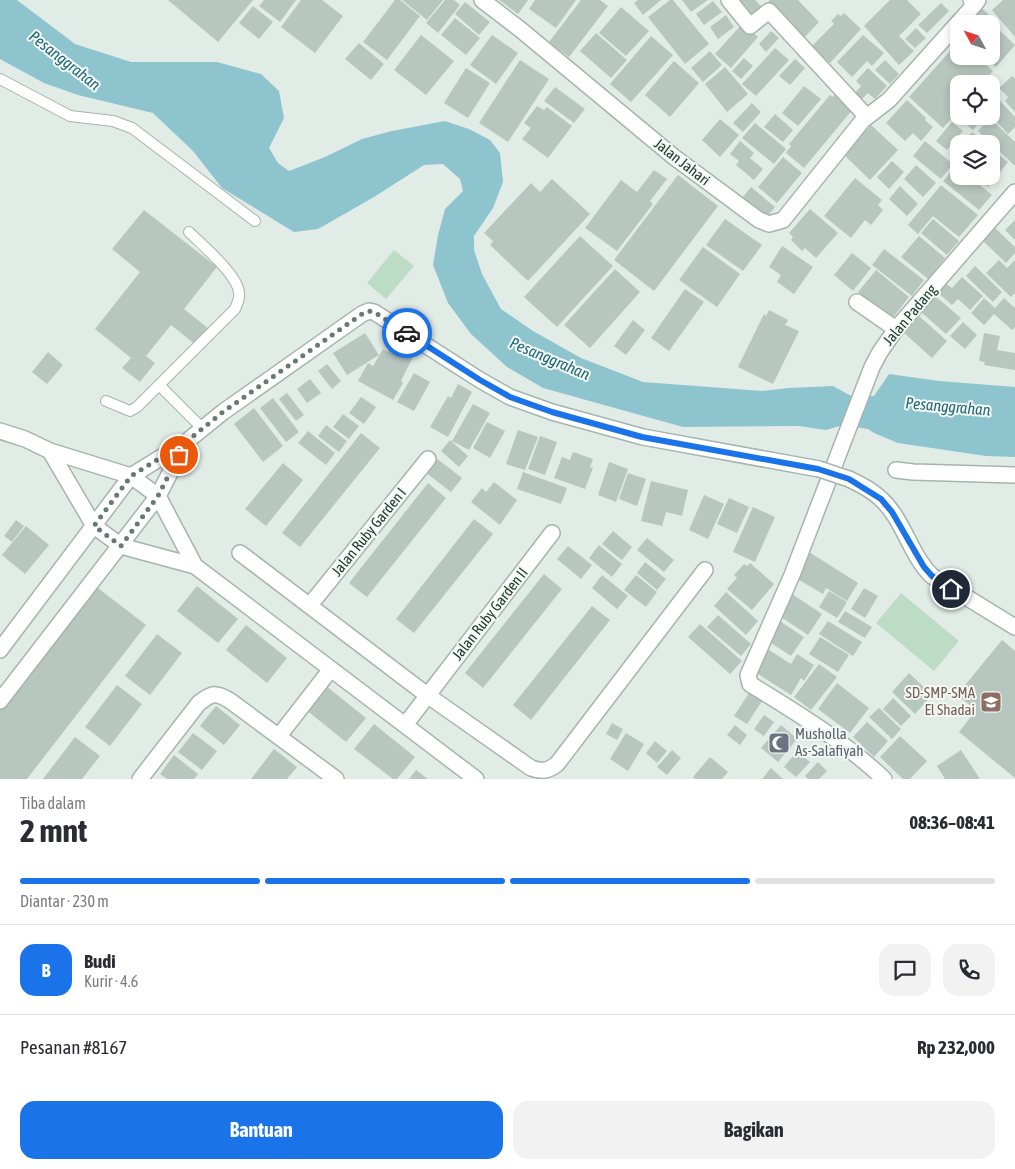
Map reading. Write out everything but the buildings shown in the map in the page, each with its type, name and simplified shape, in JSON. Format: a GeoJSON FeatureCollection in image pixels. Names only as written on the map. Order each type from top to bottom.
{"type":"FeatureCollection","features":[{"type":"Feature","properties":{"kind":"street","name":"Jalan Jahari"},"geometry":{"type":"LineString","coordinates":[[482,0],[674,157],[759,220],[769,224],[784,220],[863,120],[889,100],[975,1]]}},
{"type":"Feature","properties":{"kind":"street"},"geometry":{"type":"LineString","coordinates":[[729,0],[750,26],[769,11],[868,117]]}},
{"type":"Feature","properties":{"kind":"street","name":"Jalan Padang"},"geometry":{"type":"LineString","coordinates":[[884,779],[810,720],[750,684],[748,677],[792,575],[836,457],[872,367],[880,352],[896,329],[1015,192]]}},
{"type":"Feature","properties":{"kind":"street"},"geometry":{"type":"LineString","coordinates":[[857,302],[896,329]]}},
{"type":"Feature","properties":{"kind":"street"},"geometry":{"type":"LineString","coordinates":[[0,650],[131,476],[186,442],[223,412],[362,314],[369,311],[374,312],[510,397],[552,412],[642,437],[818,469],[849,479],[881,499],[892,512],[924,567],[932,576],[1015,627]]}},
{"type":"Feature","properties":{"kind":"street"},"geometry":{"type":"LineString","coordinates":[[0,431],[25,439],[50,451],[131,476],[158,496],[195,566]]}},
{"type":"Feature","properties":{"kind":"street"},"geometry":{"type":"LineString","coordinates":[[0,701],[158,496],[186,442]]}},
{"type":"Feature","properties":{"kind":"street"},"geometry":{"type":"LineString","coordinates":[[50,451],[94,526],[121,546],[195,566],[476,779]]}},
{"type":"Feature","properties":{"kind":"street","name":"Jalan Ruby Garden I"},"geometry":{"type":"LineString","coordinates":[[310,605],[428,459]]}},
{"type":"Feature","properties":{"kind":"street"},"geometry":{"type":"LineString","coordinates":[[896,470],[1015,475]]}},
{"type":"Feature","properties":{"kind":"street","name":"Jalan Ruby Garden II"},"geometry":{"type":"LineString","coordinates":[[405,725],[552,532]]}},
{"type":"Feature","properties":{"kind":"street"},"geometry":{"type":"LineString","coordinates":[[240,553],[427,695],[531,768],[540,771],[549,770],[557,764],[705,570]]}},
{"type":"Feature","properties":{"kind":"street"},"geometry":{"type":"LineString","coordinates":[[280,736],[331,669]]}},
{"type":"Feature","properties":{"kind":"street"},"geometry":{"type":"LineString","coordinates":[[140,779],[199,703],[208,695],[218,694],[230,700],[280,736],[336,779]]}},
{"type":"Feature","properties":{"kind":"lane"},"geometry":{"type":"LineString","coordinates":[[0,79],[70,116],[113,121],[132,128],[256,221]]}},
{"type":"Feature","properties":{"kind":"lane"},"geometry":{"type":"LineString","coordinates":[[106,401],[130,412],[235,309],[239,291],[228,270],[189,232]]}},
{"type":"Feature","properties":{"kind":"lane"},"geometry":{"type":"LineString","coordinates":[[159,385],[203,429]]}},
{"type":"Feature","properties":{"kind":"green space"},"geometry":{"type":"Polygon","coordinates":[[[394,250],[414,266],[386,299],[367,283],[394,250]]]}},
{"type":"Feature","properties":{"kind":"green space"},"geometry":{"type":"Polygon","coordinates":[[[901,593],[959,641],[934,671],[876,623],[901,593]]]}},
{"type":"Feature","properties":{"kind":"water","name":"Pesanggrahan"},"geometry":{"type":"Polygon","coordinates":[[[0,0],[17,0],[75,44],[131,62],[217,62],[261,74],[279,91],[284,118],[269,148],[278,163],[289,171],[325,157],[362,139],[445,121],[469,129],[490,140],[500,153],[503,182],[493,208],[474,236],[474,250],[482,274],[501,309],[533,331],[581,358],[643,382],[762,391],[833,386],[853,397],[874,396],[889,374],[939,381],[1015,387],[1015,457],[986,456],[898,443],[868,429],[843,425],[826,430],[799,426],[683,427],[543,388],[507,367],[471,334],[448,303],[433,265],[445,209],[463,191],[460,179],[443,164],[424,165],[374,197],[318,229],[294,232],[222,188],[193,151],[153,113],[78,95],[44,83],[0,59],[0,0]]]}},
{"type":"Feature","properties":{"kind":"way so far"},"geometry":{"type":"LineString","coordinates":[[179,455],[158,496],[121,546],[94,526],[131,476],[186,442],[223,412],[362,314],[369,311],[374,312],[407,333]]}},
{"type":"Feature","properties":{"kind":"place","name":"SD-SMP-SMA El Shadai"},"geometry":{"type":"Point","coordinates":[991,702]}},
{"type":"Feature","properties":{"kind":"place","name":"Musholla As-Salafiyah"},"geometry":{"type":"Point","coordinates":[779,743]}},
{"type":"Feature","properties":{"kind":"route"},"geometry":{"type":"LineString","coordinates":[[407,333],[510,397],[552,412],[642,437],[818,469],[849,479],[881,499],[892,512],[924,567],[932,576],[951,589]]}}]}
